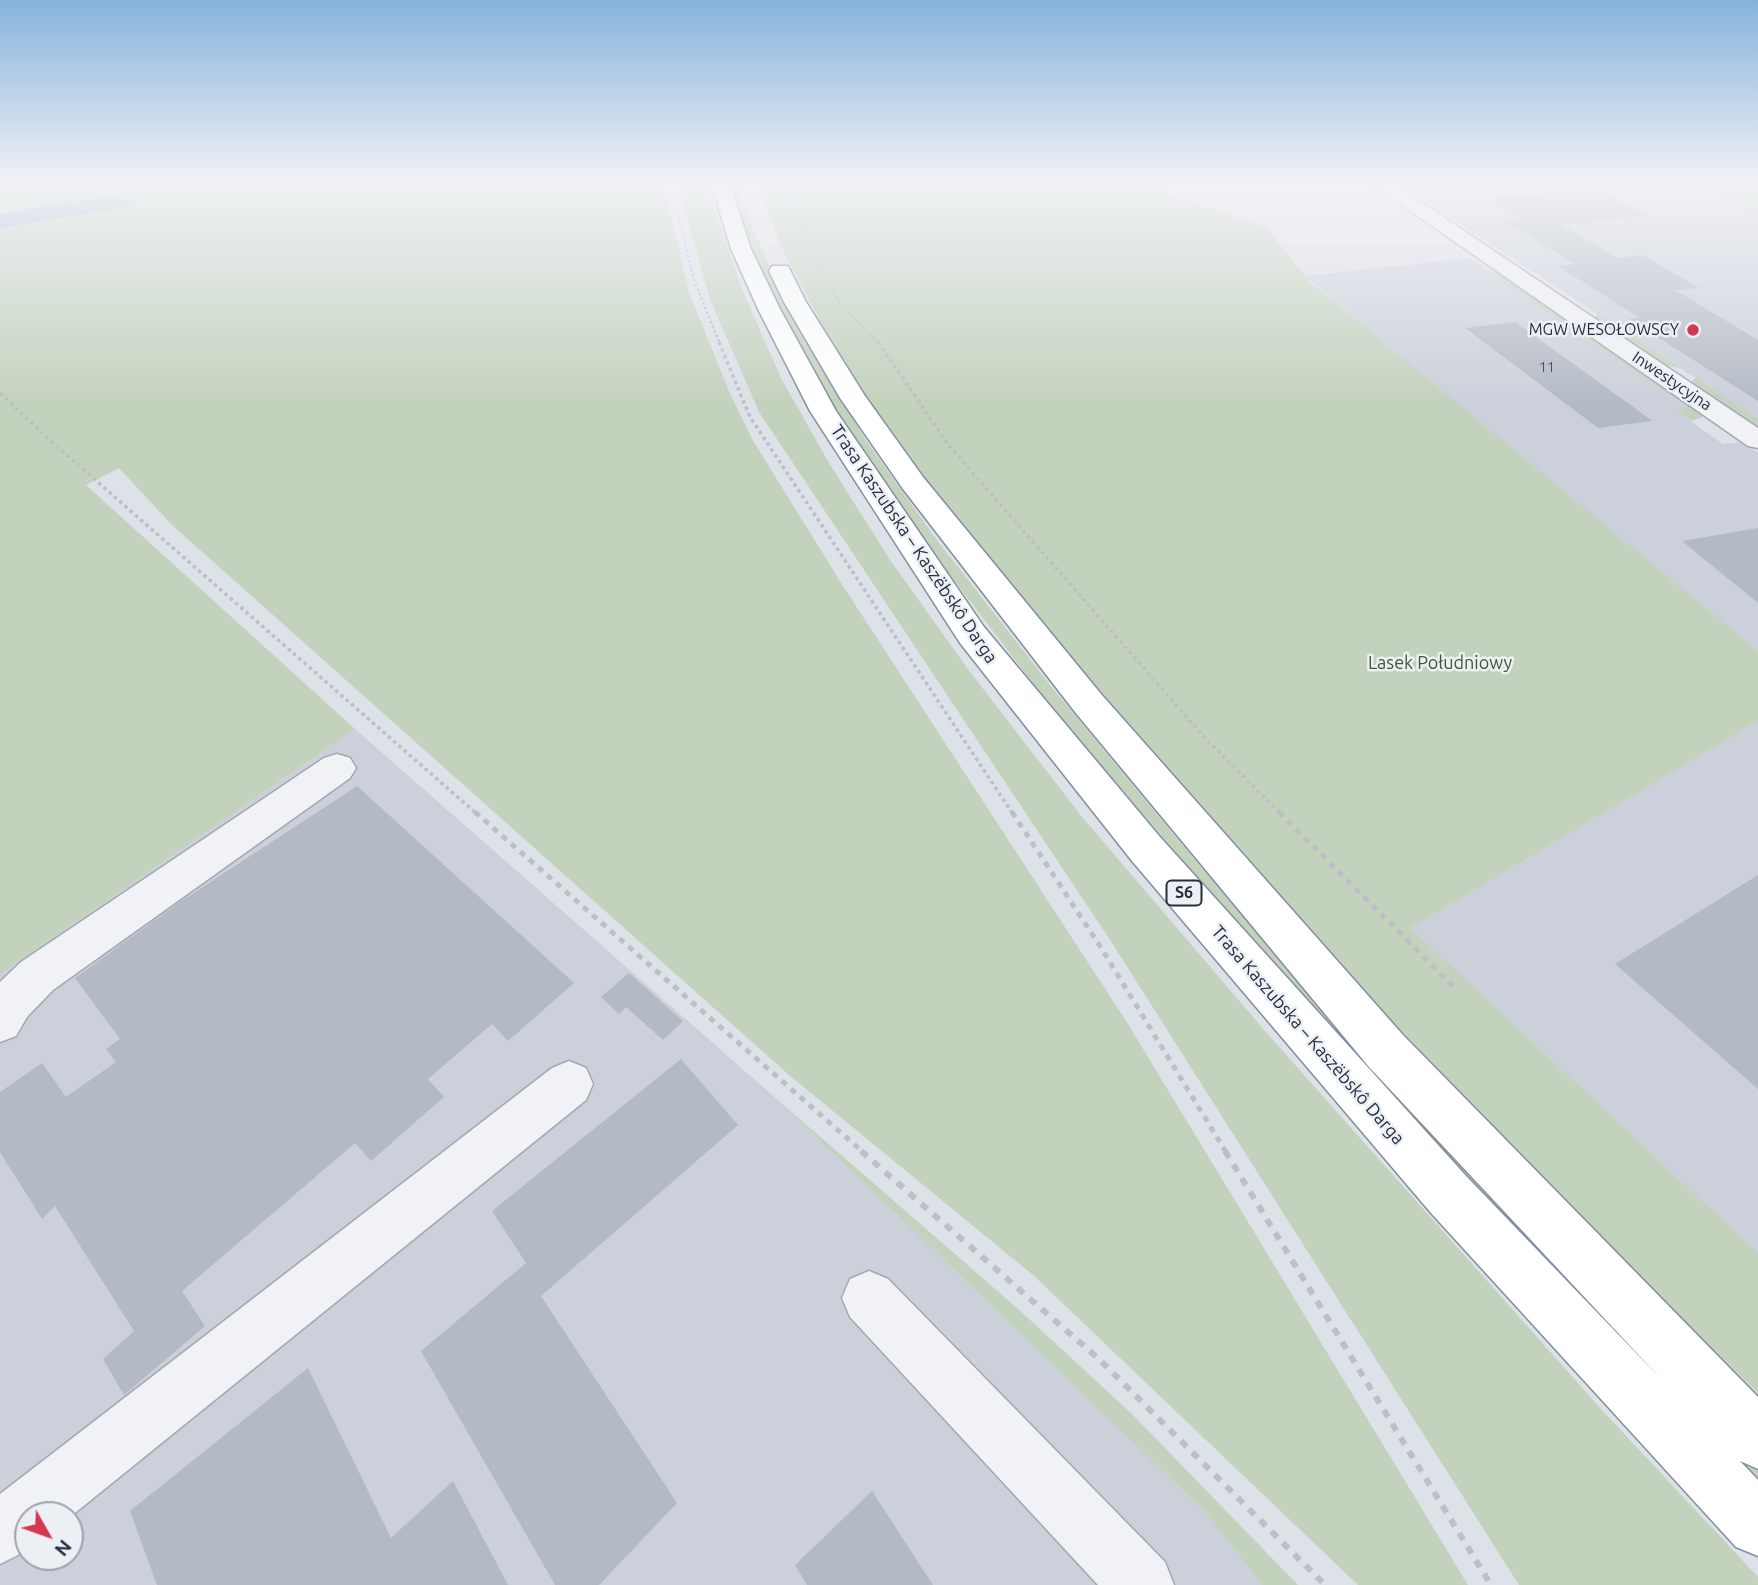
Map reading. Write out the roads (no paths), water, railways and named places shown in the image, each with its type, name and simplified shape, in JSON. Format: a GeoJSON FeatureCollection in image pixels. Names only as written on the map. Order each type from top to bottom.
{"type":"FeatureCollection","features":[{"type":"Feature","properties":{"kind":"highway","name":"Trasa Kaszubska – Kaszëbskô Darga"},"geometry":{"type":"LineString","coordinates":[[744,256],[769,309],[824,411],[972,635],[1146,849],[1355,1089],[1459,1205],[1758,1525]]}},
{"type":"Feature","properties":{"kind":"highway","name":"Trasa Kaszubska – Kaszëbskô Darga"},"geometry":{"type":"LineString","coordinates":[[773,256],[795,302],[853,398],[913,483],[1088,703],[1386,1051],[1758,1438]]}},
{"type":"Feature","properties":{"kind":"street","name":"Inwestycyjna"},"geometry":{"type":"LineString","coordinates":[[1487,256],[1758,440]]}},
{"type":"Feature","properties":{"kind":"street"},"geometry":{"type":"LineString","coordinates":[[0,1021],[11,1002],[37,976],[337,768]]}},
{"type":"Feature","properties":{"kind":"street"},"geometry":{"type":"LineString","coordinates":[[0,1533],[569,1084]]}},
{"type":"Feature","properties":{"kind":"street"},"geometry":{"type":"LineString","coordinates":[[869,1298],[1142,1585]]}},
{"type":"Feature","properties":{"kind":"place","name":"MGW WESOŁOWSCY"},"geometry":{"type":"Point","coordinates":[1693,330]}},
{"type":"Feature","properties":{"kind":"park label","name":"Lasek Południowy"},"geometry":{"type":"Point","coordinates":[1440,663]}}]}
